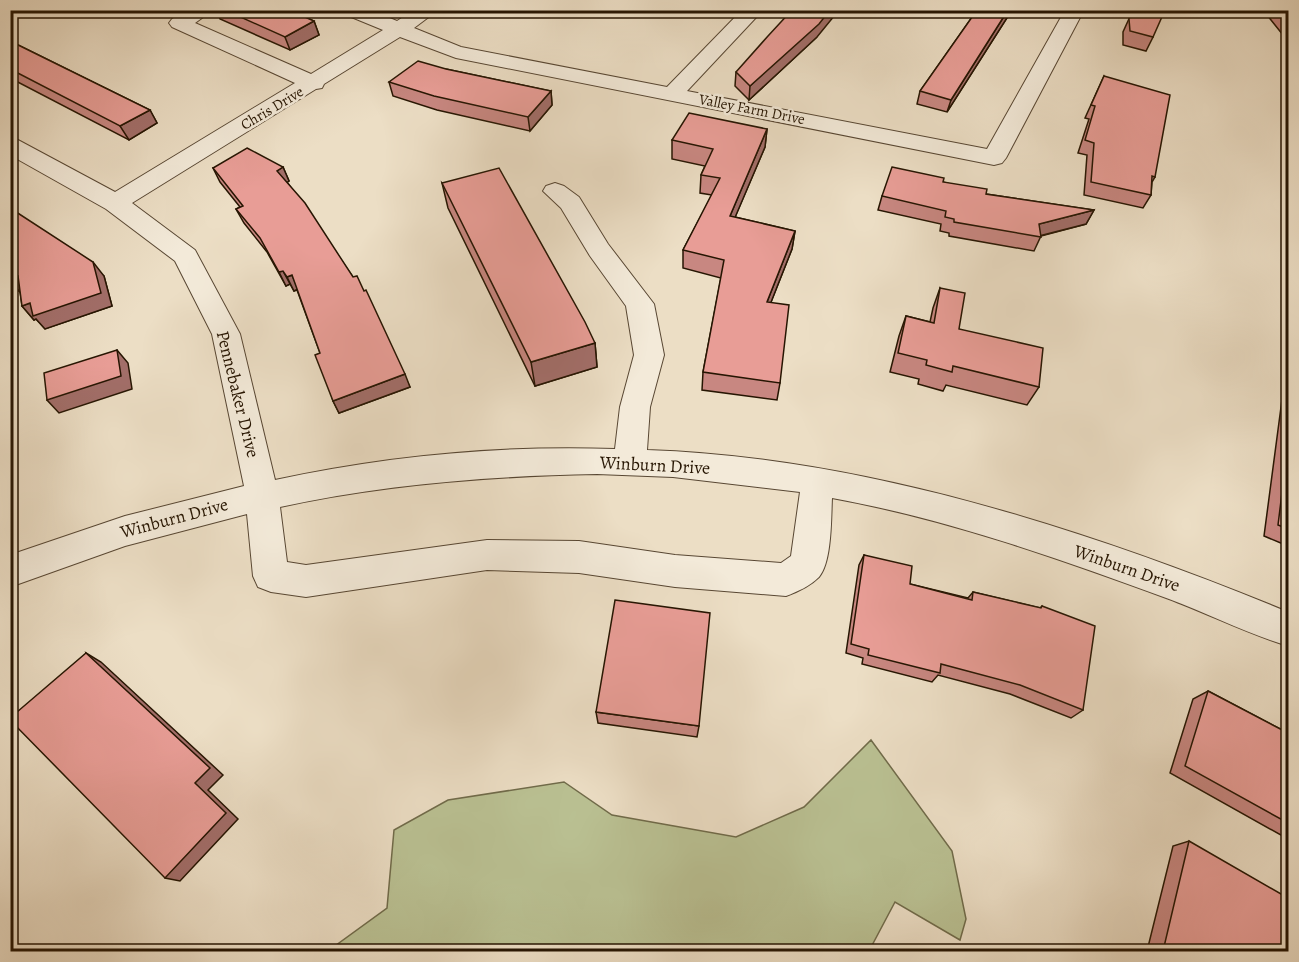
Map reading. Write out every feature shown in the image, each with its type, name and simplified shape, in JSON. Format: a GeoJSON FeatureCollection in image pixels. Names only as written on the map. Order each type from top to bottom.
{"type":"FeatureCollection","features":[{"type":"Feature","properties":{"kind":"street"},"geometry":{"type":"LineString","coordinates":[[204,10],[178,23],[314,83]]}},
{"type":"Feature","properties":{"kind":"street","name":"Valley Farm Drive"},"geometry":{"type":"LineString","coordinates":[[351,10],[456,52],[674,93],[994,158],[1075,10]]}},
{"type":"Feature","properties":{"kind":"street","name":"Chris Drive"},"geometry":{"type":"LineString","coordinates":[[115,203],[314,83],[429,10]]}},
{"type":"Feature","properties":{"kind":"street"},"geometry":{"type":"LineString","coordinates":[[674,93],[754,10]]}},
{"type":"Feature","properties":{"kind":"street","name":"Pennebaker Drive"},"geometry":{"type":"LineString","coordinates":[[10,145],[115,203],[186,256],[226,334],[262,495],[271,576],[306,581],[487,555],[579,557],[675,571],[786,580],[807,565],[812,540],[817,482]]}},
{"type":"Feature","properties":{"kind":"street"},"geometry":{"type":"LineString","coordinates":[[555,191],[570,203],[599,250],[640,304],[649,356],[634,407],[630,462]]}},
{"type":"Feature","properties":{"kind":"street","name":"Winburn Drive"},"geometry":{"type":"LineString","coordinates":[[10,571],[140,526],[262,495],[333,482],[460,466],[570,460],[630,462],[751,471],[817,482],[941,508],[1222,600],[1288,629]]}},
{"type":"Feature","properties":{"kind":"green space"},"geometry":{"type":"Polygon","coordinates":[[[871,740],[952,851],[966,919],[960,940],[895,902],[869,951],[328,951],[387,908],[394,830],[448,800],[564,782],[612,815],[736,837],[804,807],[871,740]]]}},
{"type":"Feature","properties":{"kind":"building"},"geometry":{"type":"Polygon","coordinates":[[[225,10],[289,10],[314,21],[285,37],[225,10]]]}},
{"type":"Feature","properties":{"kind":"building"},"geometry":{"type":"Polygon","coordinates":[[[792,10],[830,10],[819,24],[750,86],[736,72],[792,10]]]}},
{"type":"Feature","properties":{"kind":"building"},"geometry":{"type":"Polygon","coordinates":[[[977,10],[1008,10],[951,100],[920,91],[977,10]]]}},
{"type":"Feature","properties":{"kind":"building"},"geometry":{"type":"Polygon","coordinates":[[[1133,10],[1165,10],[1153,37],[1130,31],[1129,19],[1133,10]]]}},
{"type":"Feature","properties":{"kind":"building"},"geometry":{"type":"Polygon","coordinates":[[[1282,10],[1288,10],[1288,18],[1282,10]]]}},
{"type":"Feature","properties":{"kind":"building"},"geometry":{"type":"Polygon","coordinates":[[[10,41],[150,110],[120,126],[10,69],[10,41]]]}},
{"type":"Feature","properties":{"kind":"building"},"geometry":{"type":"Polygon","coordinates":[[[418,61],[551,91],[528,117],[434,96],[389,82],[418,61]]]}},
{"type":"Feature","properties":{"kind":"building"},"geometry":{"type":"Polygon","coordinates":[[[1104,76],[1170,95],[1155,177],[1152,176],[1151,195],[1091,182],[1094,143],[1085,140],[1095,106],[1091,105],[1104,76]]]}},
{"type":"Feature","properties":{"kind":"building"},"geometry":{"type":"Polygon","coordinates":[[[689,113],[767,129],[730,216],[795,231],[767,302],[789,305],[780,383],[703,372],[724,260],[683,250],[720,178],[701,175],[713,149],[672,140],[689,113]]]}},
{"type":"Feature","properties":{"kind":"building"},"geometry":{"type":"Polygon","coordinates":[[[247,148],[283,167],[277,171],[305,203],[353,277],[357,276],[364,291],[366,290],[405,374],[333,401],[315,355],[320,353],[292,275],[287,277],[283,271],[279,272],[260,238],[236,209],[243,206],[213,168],[247,148]]]}},
{"type":"Feature","properties":{"kind":"building"},"geometry":{"type":"Polygon","coordinates":[[[892,167],[944,178],[943,182],[987,189],[986,194],[1094,210],[1039,224],[1041,237],[954,222],[954,219],[945,217],[946,211],[882,196],[892,167]]]}},
{"type":"Feature","properties":{"kind":"building"},"geometry":{"type":"Polygon","coordinates":[[[499,168],[595,343],[531,362],[442,183],[499,168]]]}},
{"type":"Feature","properties":{"kind":"building"},"geometry":{"type":"Polygon","coordinates":[[[10,208],[93,262],[101,293],[33,316],[30,303],[22,306],[18,276],[10,279],[10,208]]]}},
{"type":"Feature","properties":{"kind":"building"},"geometry":{"type":"Polygon","coordinates":[[[940,288],[965,293],[959,329],[1043,348],[1039,387],[953,366],[952,372],[926,365],[927,360],[898,353],[906,316],[934,323],[940,288]]]}},
{"type":"Feature","properties":{"kind":"building"},"geometry":{"type":"Polygon","coordinates":[[[117,350],[121,376],[47,400],[44,373],[117,350]]]}},
{"type":"Feature","properties":{"kind":"building"},"geometry":{"type":"Polygon","coordinates":[[[1288,444],[1288,529],[1278,525],[1288,444]]]}},
{"type":"Feature","properties":{"kind":"building"},"geometry":{"type":"Polygon","coordinates":[[[864,555],[912,566],[910,584],[972,600],[973,592],[1041,608],[1042,606],[1095,626],[1083,710],[1020,685],[941,664],[940,673],[868,655],[869,649],[851,644],[864,555]]]}},
{"type":"Feature","properties":{"kind":"building"},"geometry":{"type":"Polygon","coordinates":[[[615,600],[710,613],[699,726],[596,712],[615,600]]]}},
{"type":"Feature","properties":{"kind":"building"},"geometry":{"type":"Polygon","coordinates":[[[86,653],[210,768],[195,783],[226,813],[165,878],[10,720],[86,653]]]}},
{"type":"Feature","properties":{"kind":"building"},"geometry":{"type":"Polygon","coordinates":[[[1208,691],[1288,733],[1288,823],[1185,766],[1208,691]]]}},
{"type":"Feature","properties":{"kind":"building"},"geometry":{"type":"Polygon","coordinates":[[[1189,841],[1288,898],[1288,951],[1163,951],[1189,841]]]}}]}
